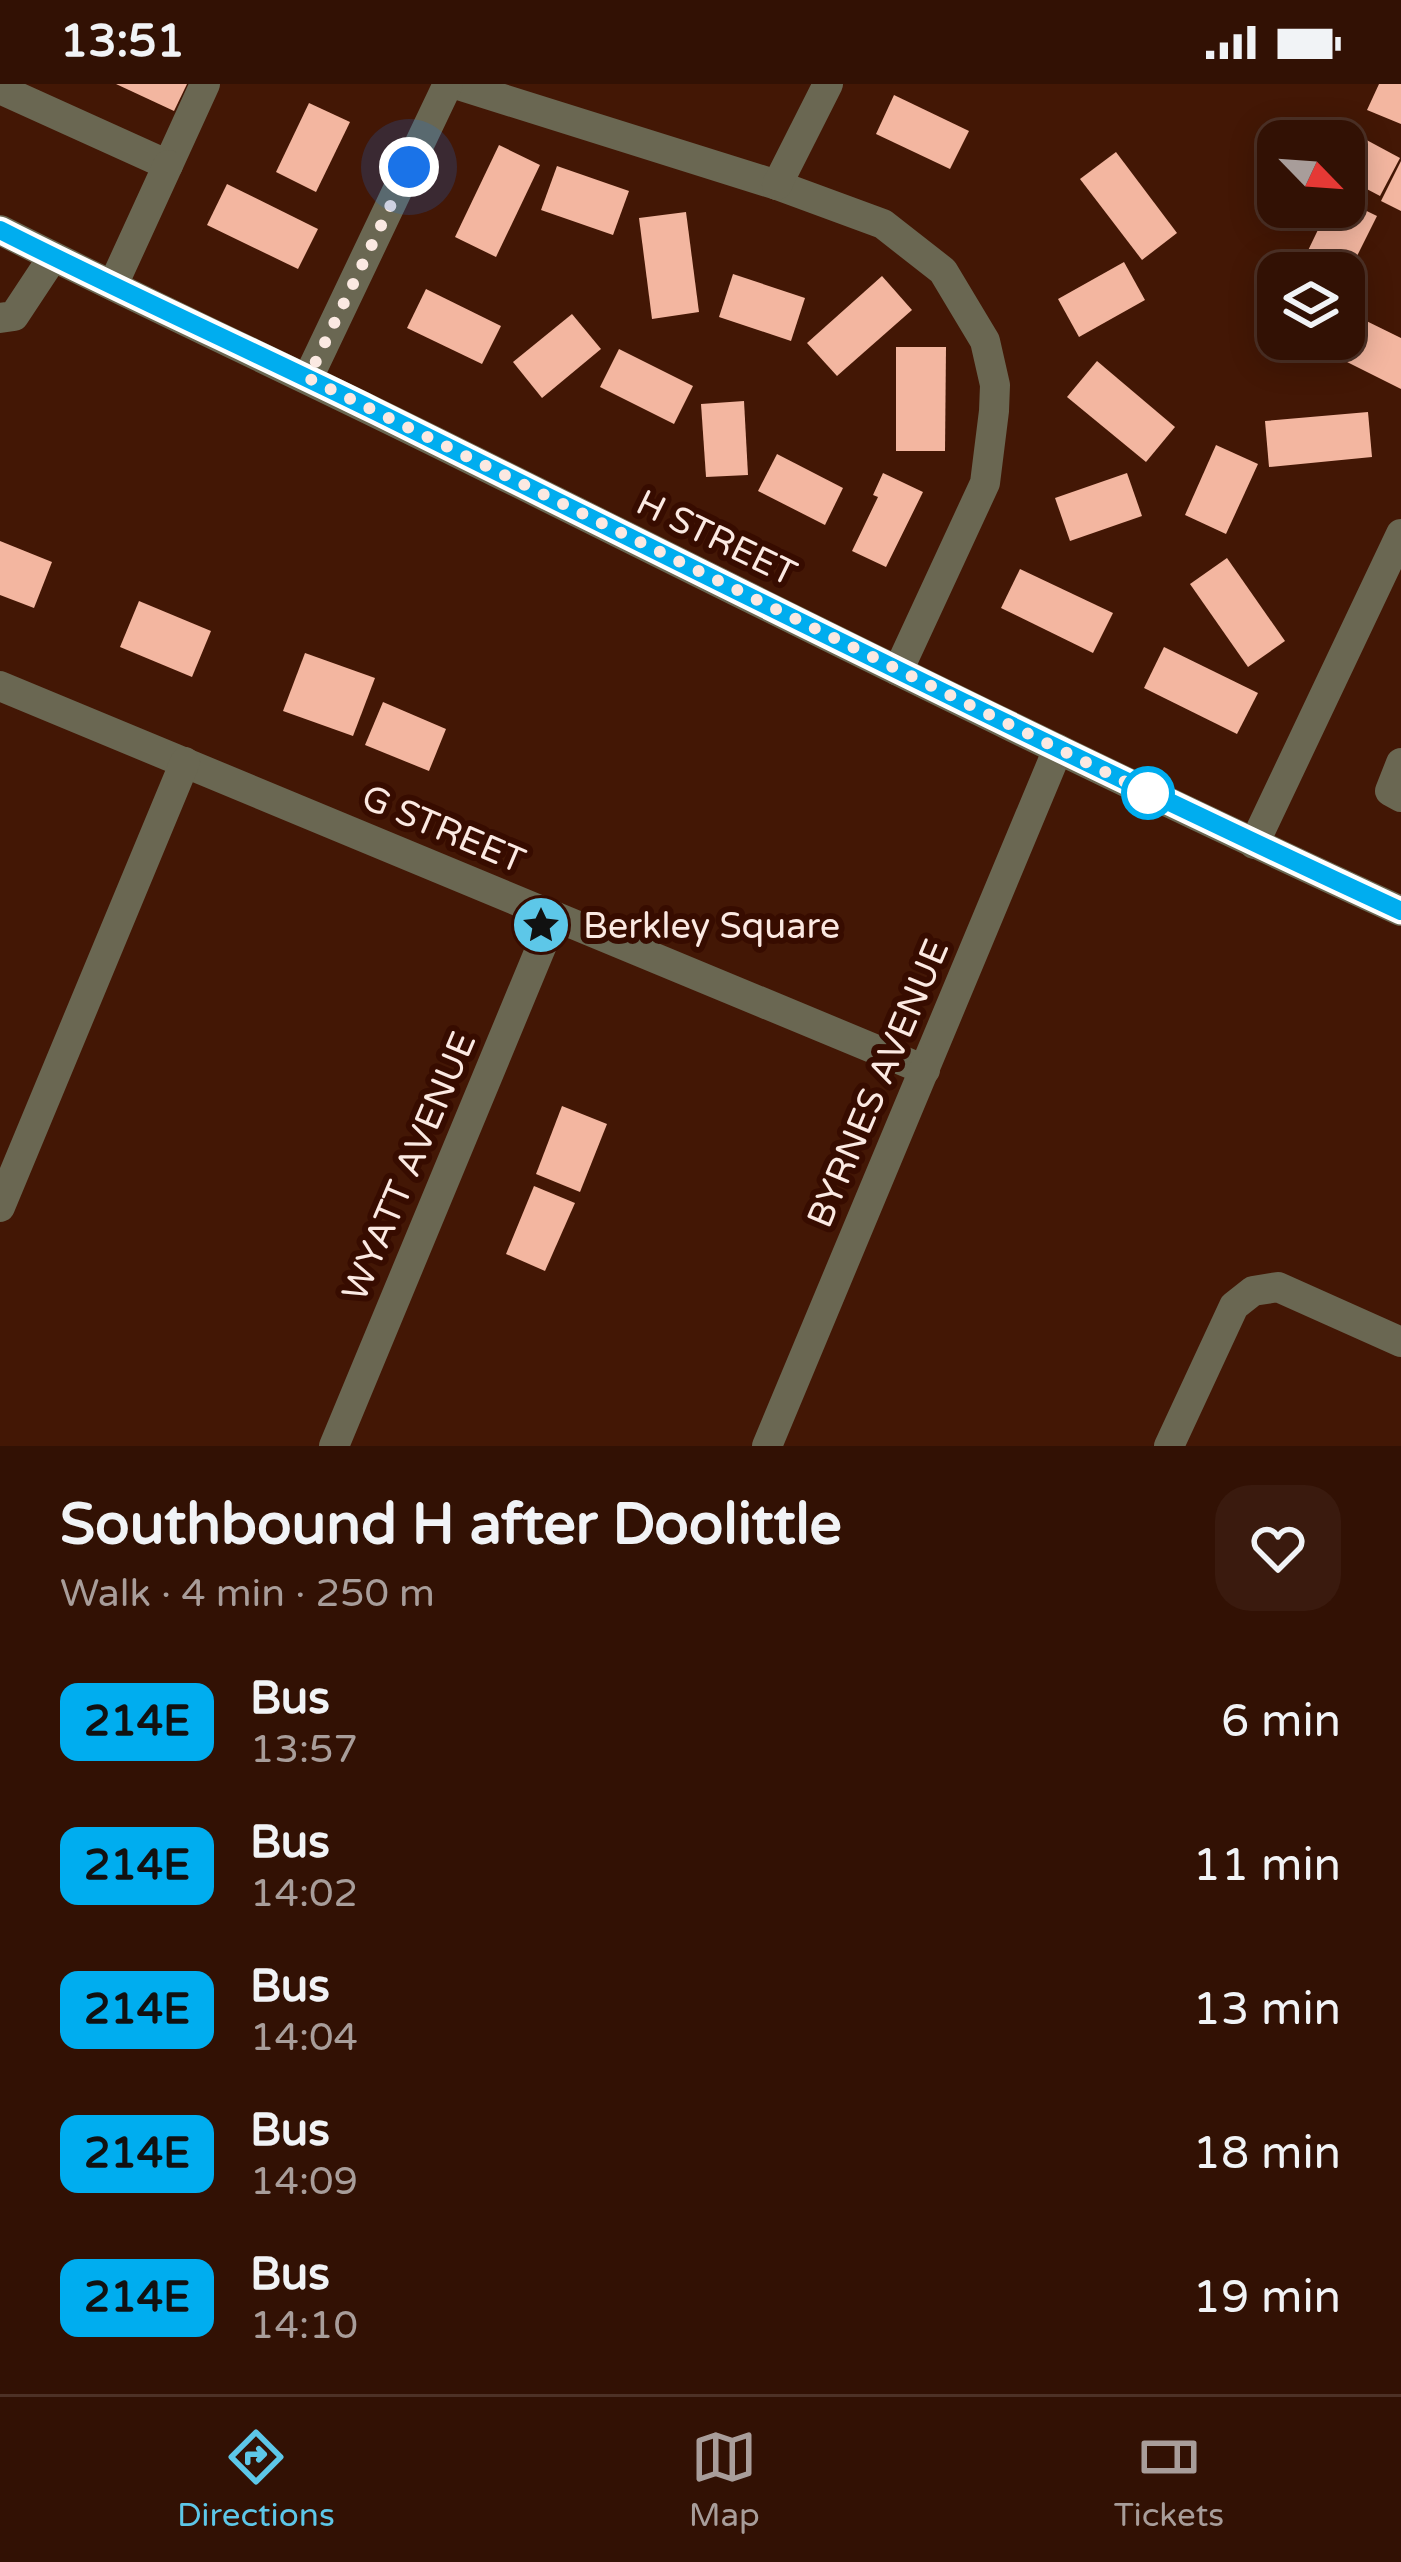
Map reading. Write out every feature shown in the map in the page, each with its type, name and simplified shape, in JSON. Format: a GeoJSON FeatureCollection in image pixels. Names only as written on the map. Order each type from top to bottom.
{"type":"FeatureCollection","features":[{"type":"Feature","properties":{"kind":"street"},"geometry":{"type":"LineString","coordinates":[[113,285],[205,84]]}},
{"type":"Feature","properties":{"kind":"street"},"geometry":{"type":"LineString","coordinates":[[308,378],[451,84],[777,185],[883,224],[944,271],[985,341],[995,385],[985,483],[898,671]]}},
{"type":"Feature","properties":{"kind":"street"},"geometry":{"type":"LineString","coordinates":[[777,185],[829,84]]}},
{"type":"Feature","properties":{"kind":"street"},"geometry":{"type":"LineString","coordinates":[[0,89],[168,165]]}},
{"type":"Feature","properties":{"kind":"street","name":"H STREET"},"geometry":{"type":"LineString","coordinates":[[0,230],[1058,749],[1401,910]]}},
{"type":"Feature","properties":{"kind":"street"},"geometry":{"type":"LineString","coordinates":[[0,318],[14,316],[53,257]]}},
{"type":"Feature","properties":{"kind":"street"},"geometry":{"type":"LineString","coordinates":[[1254,844],[1401,534]]}},
{"type":"Feature","properties":{"kind":"street"},"geometry":{"type":"LineString","coordinates":[[1372,595],[1401,608]]}},
{"type":"Feature","properties":{"kind":"street","name":"G STREET"},"geometry":{"type":"LineString","coordinates":[[0,686],[925,1070]]}},
{"type":"Feature","properties":{"kind":"street","name":"BYRNES AVENUE"},"geometry":{"type":"LineString","coordinates":[[766,1446],[1058,749]]}},
{"type":"Feature","properties":{"kind":"street"},"geometry":{"type":"LineString","coordinates":[[0,1207],[185,761]]}},
{"type":"Feature","properties":{"kind":"street"},"geometry":{"type":"LineString","coordinates":[[1401,764],[1390,791],[1401,797]]}},
{"type":"Feature","properties":{"kind":"street","name":"WYATT AVENUE"},"geometry":{"type":"LineString","coordinates":[[334,1446],[554,916]]}},
{"type":"Feature","properties":{"kind":"street"},"geometry":{"type":"LineString","coordinates":[[1169,1446],[1234,1306],[1253,1291],[1278,1287],[1401,1342]]}},
{"type":"Feature","properties":{"kind":"building"},"geometry":{"type":"Polygon","coordinates":[[[116,84],[187,84],[174,111],[116,84]]]}},
{"type":"Feature","properties":{"kind":"building"},"geometry":{"type":"Polygon","coordinates":[[[1379,84],[1401,84],[1401,124],[1367,110],[1379,84]]]}},
{"type":"Feature","properties":{"kind":"building"},"geometry":{"type":"Polygon","coordinates":[[[894,95],[969,131],[950,169],[876,134],[894,95]]]}},
{"type":"Feature","properties":{"kind":"building"},"geometry":{"type":"Polygon","coordinates":[[[309,103],[350,122],[316,192],[276,172],[309,103]]]}},
{"type":"Feature","properties":{"kind":"building"},"geometry":{"type":"Polygon","coordinates":[[[1365,139],[1400,158],[1380,196],[1365,188],[1365,139]]]}},
{"type":"Feature","properties":{"kind":"building"},"geometry":{"type":"Polygon","coordinates":[[[499,145],[540,165],[496,257],[455,237],[499,145]]]}},
{"type":"Feature","properties":{"kind":"building"},"geometry":{"type":"Polygon","coordinates":[[[1116,152],[1177,233],[1142,260],[1080,179],[1116,152]]]}},
{"type":"Feature","properties":{"kind":"building"},"geometry":{"type":"Polygon","coordinates":[[[1401,161],[1401,211],[1381,201],[1401,161]]]}},
{"type":"Feature","properties":{"kind":"building"},"geometry":{"type":"Polygon","coordinates":[[[557,166],[629,191],[613,235],[541,210],[557,166]]]}},
{"type":"Feature","properties":{"kind":"building"},"geometry":{"type":"Polygon","coordinates":[[[227,184],[318,229],[298,269],[207,225],[227,184]]]}},
{"type":"Feature","properties":{"kind":"building"},"geometry":{"type":"Polygon","coordinates":[[[1365,210],[1377,216],[1359,252],[1307,252],[1319,228],[1365,228],[1365,210]]]}},
{"type":"Feature","properties":{"kind":"building"},"geometry":{"type":"Polygon","coordinates":[[[686,212],[699,312],[652,319],[639,218],[686,212]]]}},
{"type":"Feature","properties":{"kind":"building"},"geometry":{"type":"Polygon","coordinates":[[[1124,262],[1145,300],[1079,337],[1058,299],[1124,262]]]}},
{"type":"Feature","properties":{"kind":"building"},"geometry":{"type":"Polygon","coordinates":[[[733,274],[805,298],[791,341],[719,317],[733,274]]]}},
{"type":"Feature","properties":{"kind":"building"},"geometry":{"type":"Polygon","coordinates":[[[882,276],[912,310],[837,376],[807,343],[882,276]]]}},
{"type":"Feature","properties":{"kind":"building"},"geometry":{"type":"Polygon","coordinates":[[[426,289],[501,326],[482,364],[407,328],[426,289]]]}},
{"type":"Feature","properties":{"kind":"building"},"geometry":{"type":"Polygon","coordinates":[[[572,314],[601,349],[542,398],[513,362],[572,314]]]}},
{"type":"Feature","properties":{"kind":"building"},"geometry":{"type":"Polygon","coordinates":[[[1365,320],[1401,338],[1401,389],[1343,360],[1365,360],[1365,320]]]}},
{"type":"Feature","properties":{"kind":"building"},"geometry":{"type":"Polygon","coordinates":[[[896,347],[946,347],[945,451],[896,451],[896,347]]]}},
{"type":"Feature","properties":{"kind":"building"},"geometry":{"type":"Polygon","coordinates":[[[619,349],[693,386],[674,424],[600,387],[619,349]]]}},
{"type":"Feature","properties":{"kind":"building"},"geometry":{"type":"Polygon","coordinates":[[[1097,361],[1175,427],[1146,462],[1067,397],[1097,361]]]}},
{"type":"Feature","properties":{"kind":"building"},"geometry":{"type":"Polygon","coordinates":[[[744,401],[748,475],[706,477],[701,404],[744,401]]]}},
{"type":"Feature","properties":{"kind":"building"},"geometry":{"type":"Polygon","coordinates":[[[1368,412],[1372,457],[1269,467],[1265,421],[1368,412]]]}},
{"type":"Feature","properties":{"kind":"building"},"geometry":{"type":"Polygon","coordinates":[[[1216,445],[1258,464],[1226,534],[1185,515],[1216,445]]]}},
{"type":"Feature","properties":{"kind":"building"},"geometry":{"type":"Polygon","coordinates":[[[777,454],[843,488],[825,525],[758,491],[777,454]]]}},
{"type":"Feature","properties":{"kind":"building"},"geometry":{"type":"Polygon","coordinates":[[[883,473],[923,492],[886,567],[852,551],[878,497],[873,495],[883,473]]]}},
{"type":"Feature","properties":{"kind":"building"},"geometry":{"type":"Polygon","coordinates":[[[1127,473],[1142,516],[1070,541],[1055,498],[1127,473]]]}},
{"type":"Feature","properties":{"kind":"building"},"geometry":{"type":"Polygon","coordinates":[[[0,541],[52,562],[34,608],[0,595],[0,541]]]}},
{"type":"Feature","properties":{"kind":"building"},"geometry":{"type":"Polygon","coordinates":[[[1227,558],[1285,641],[1248,667],[1190,584],[1227,558]]]}},
{"type":"Feature","properties":{"kind":"building"},"geometry":{"type":"Polygon","coordinates":[[[1020,569],[1113,613],[1093,653],[1001,608],[1020,569]]]}},
{"type":"Feature","properties":{"kind":"building"},"geometry":{"type":"Polygon","coordinates":[[[139,601],[211,631],[192,677],[120,647],[139,601]]]}},
{"type":"Feature","properties":{"kind":"building"},"geometry":{"type":"Polygon","coordinates":[[[1164,647],[1258,693],[1237,734],[1144,688],[1164,647]]]}},
{"type":"Feature","properties":{"kind":"building"},"geometry":{"type":"Polygon","coordinates":[[[305,653],[375,678],[353,736],[283,711],[305,653]]]}},
{"type":"Feature","properties":{"kind":"building"},"geometry":{"type":"Polygon","coordinates":[[[383,702],[446,729],[429,771],[365,745],[383,702]]]}},
{"type":"Feature","properties":{"kind":"building"},"geometry":{"type":"Polygon","coordinates":[[[562,1106],[607,1124],[580,1192],[536,1174],[562,1106]]]}},
{"type":"Feature","properties":{"kind":"building"},"geometry":{"type":"Polygon","coordinates":[[[534,1186],[575,1203],[545,1271],[506,1254],[534,1186]]]}},
{"type":"Feature","properties":{"kind":"bus line","name":"214E"},"geometry":{"type":"LineString","coordinates":[[0,230],[1058,749],[1401,911]]}},
{"type":"Feature","properties":{"kind":"place","name":"Berkley Square"},"geometry":{"type":"Point","coordinates":[541,925]}},
{"type":"Feature","properties":{"kind":"route"},"geometry":{"type":"LineString","coordinates":[[409,167],[308,378],[1148,793]]}}]}
